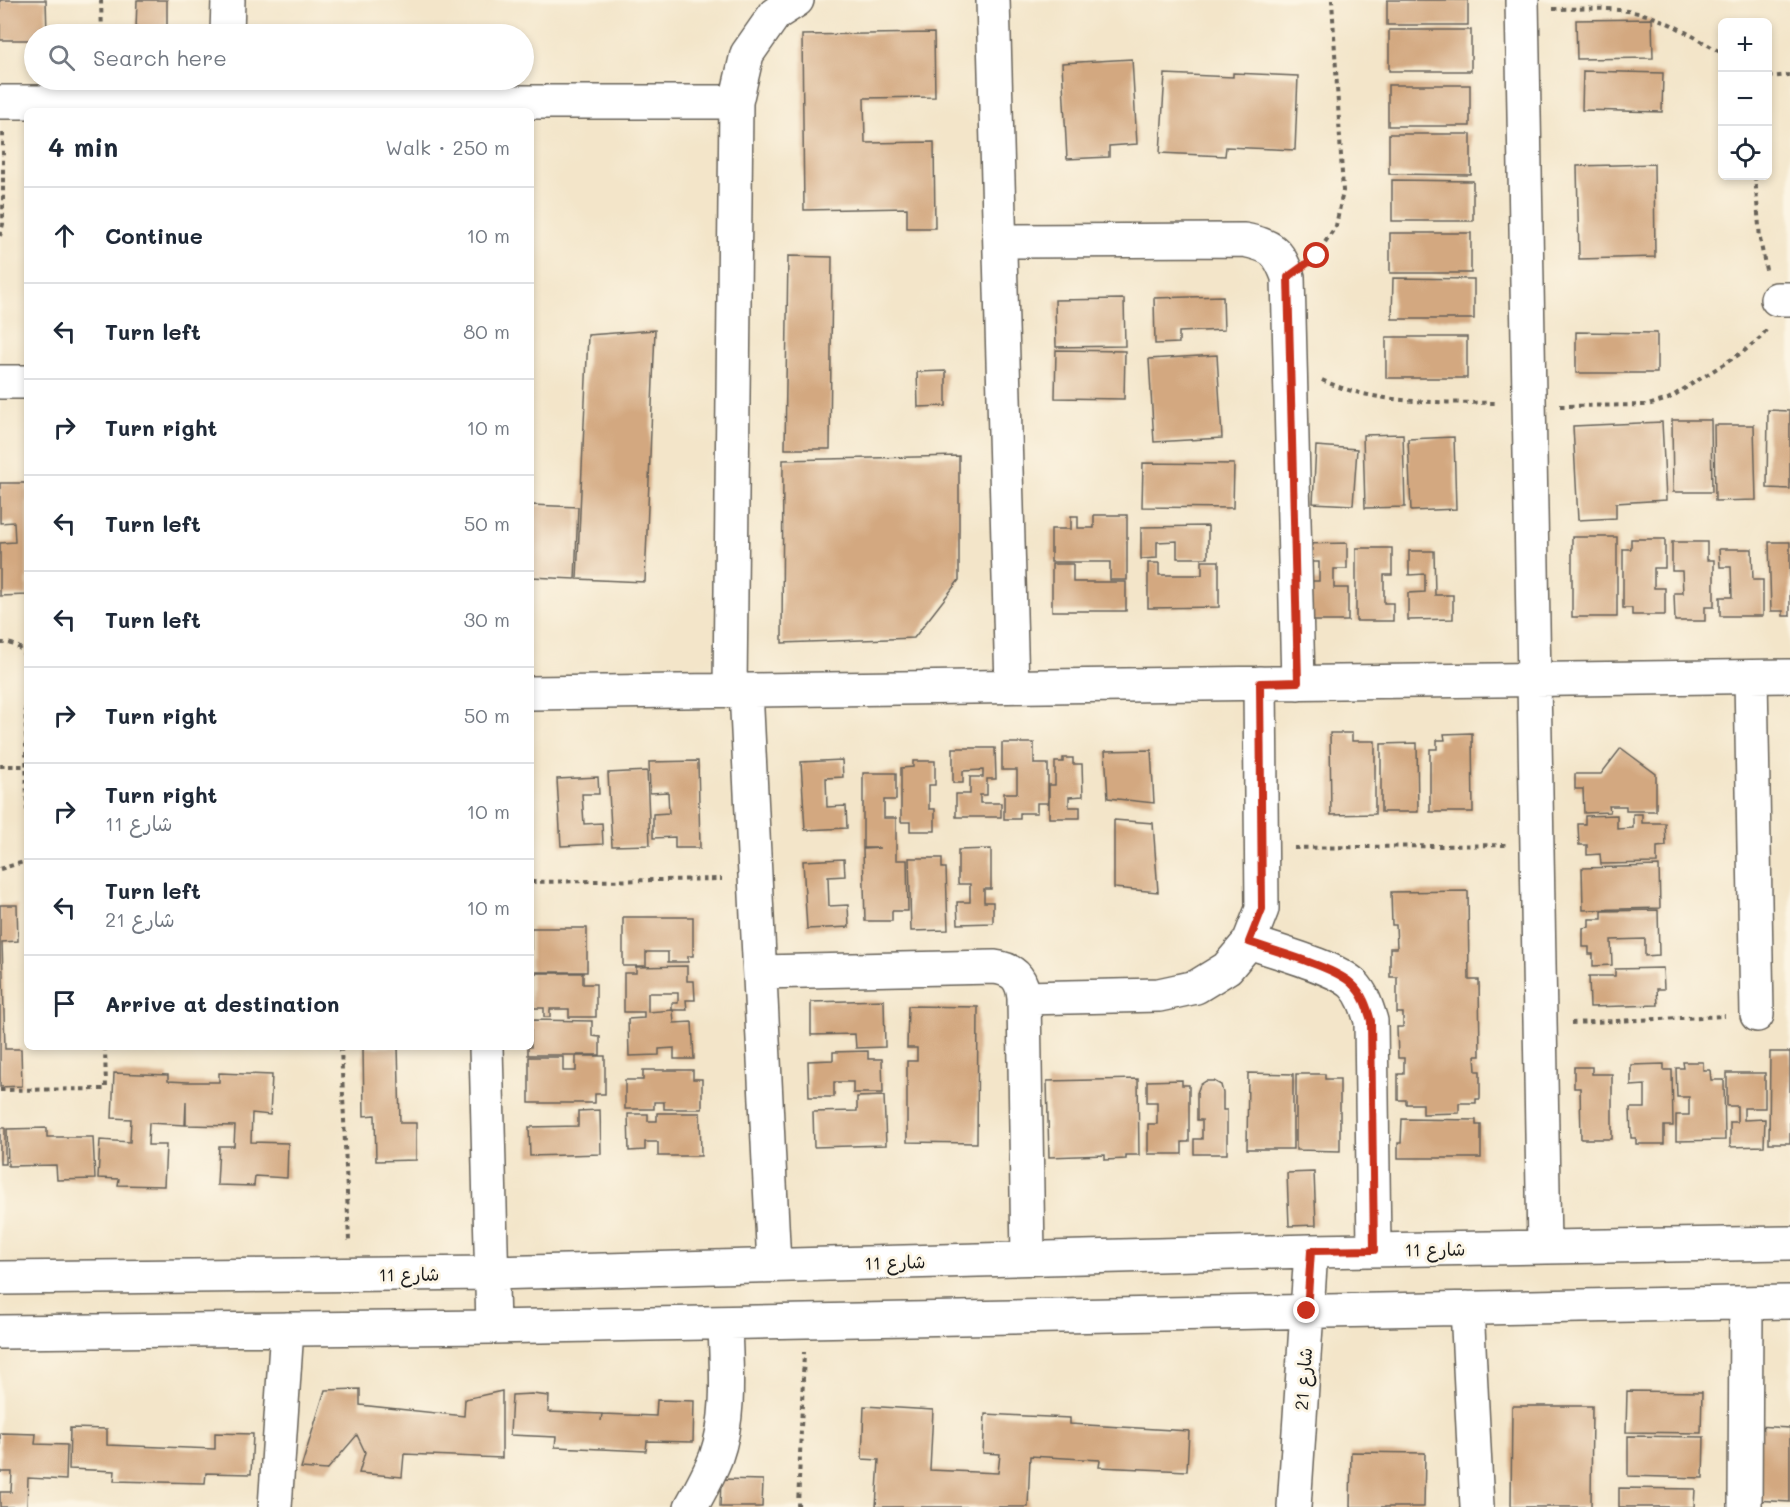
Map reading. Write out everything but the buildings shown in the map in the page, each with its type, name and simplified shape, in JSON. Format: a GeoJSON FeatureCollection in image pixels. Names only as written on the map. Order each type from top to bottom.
{"type":"FeatureCollection","features":[{"type":"Feature","properties":{"kind":"street"},"geometry":{"type":"LineString","coordinates":[[227,24],[228,0]]}},
{"type":"Feature","properties":{"kind":"street"},"geometry":{"type":"LineString","coordinates":[[774,1265],[755,879],[738,690],[736,102],[747,54],[775,14],[797,0]]}},
{"type":"Feature","properties":{"kind":"street"},"geometry":{"type":"LineString","coordinates":[[993,0],[1012,686]]}},
{"type":"Feature","properties":{"kind":"street"},"geometry":{"type":"LineString","coordinates":[[1522,5],[1544,1247]]}},
{"type":"Feature","properties":{"kind":"street"},"geometry":{"type":"LineString","coordinates":[[2,102],[227,97],[736,102]]}},
{"type":"Feature","properties":{"kind":"street"},"geometry":{"type":"LineString","coordinates":[[1000,241],[1244,240],[1265,244],[1281,258],[1288,277],[1298,682]]}},
{"type":"Feature","properties":{"kind":"street"},"geometry":{"type":"LineString","coordinates":[[0,381],[24,382]]}},
{"type":"Feature","properties":{"kind":"street"},"geometry":{"type":"LineString","coordinates":[[534,693],[1790,676]]}},
{"type":"Feature","properties":{"kind":"street"},"geometry":{"type":"LineString","coordinates":[[1751,677],[1757,1015]]}},
{"type":"Feature","properties":{"kind":"street"},"geometry":{"type":"LineString","coordinates":[[1024,998],[1159,995],[1196,987],[1227,968],[1249,942],[1262,909],[1260,683]]}},
{"type":"Feature","properties":{"kind":"street"},"geometry":{"type":"LineString","coordinates":[[1249,942],[1335,972],[1352,984],[1365,1001],[1371,1021],[1374,1250]]}},
{"type":"Feature","properties":{"kind":"street"},"geometry":{"type":"LineString","coordinates":[[760,972],[994,967],[1006,968],[1016,975],[1023,985],[1024,998],[1028,1258]]}},
{"type":"Feature","properties":{"kind":"street"},"geometry":{"type":"LineString","coordinates":[[486,1050],[493,1327]]}},
{"type":"Feature","properties":{"kind":"street","name":"شارع 11"},"geometry":{"type":"LineString","coordinates":[[0,1278],[492,1273],[1311,1251],[1790,1243]]}},
{"type":"Feature","properties":{"kind":"street","name":"شارع 21"},"geometry":{"type":"LineString","coordinates":[[1294,1507],[1311,1251]]}},
{"type":"Feature","properties":{"kind":"street"},"geometry":{"type":"LineString","coordinates":[[0,1332],[805,1322],[1790,1302]]}},
{"type":"Feature","properties":{"kind":"street"},"geometry":{"type":"LineString","coordinates":[[1744,1507],[1746,1303]]}},
{"type":"Feature","properties":{"kind":"street"},"geometry":{"type":"LineString","coordinates":[[1467,1308],[1477,1507]]}},
{"type":"Feature","properties":{"kind":"street"},"geometry":{"type":"LineString","coordinates":[[691,1507],[707,1479],[723,1431],[726,1406],[725,1323]]}},
{"type":"Feature","properties":{"kind":"street"},"geometry":{"type":"LineString","coordinates":[[275,1507],[286,1329]]}},
{"type":"Feature","properties":{"kind":"path"},"geometry":{"type":"LineString","coordinates":[[101,0],[102,24]]}},
{"type":"Feature","properties":{"kind":"path"},"geometry":{"type":"LineString","coordinates":[[1288,277],[1317,256],[1336,226],[1343,191],[1332,0]]}},
{"type":"Feature","properties":{"kind":"path"},"geometry":{"type":"LineString","coordinates":[[1522,5],[1635,12],[1658,19],[1718,51]]}},
{"type":"Feature","properties":{"kind":"path"},"geometry":{"type":"LineString","coordinates":[[1772,77],[1790,75]]}},
{"type":"Feature","properties":{"kind":"path"},"geometry":{"type":"LineString","coordinates":[[0,236],[3,224],[2,102]]}},
{"type":"Feature","properties":{"kind":"path"},"geometry":{"type":"LineString","coordinates":[[1291,366],[1330,384],[1372,396],[1414,402],[1648,405],[1668,399],[1743,352],[1760,338],[1784,299],[1763,260],[1755,180]]}},
{"type":"Feature","properties":{"kind":"path"},"geometry":{"type":"LineString","coordinates":[[0,643],[17,645],[24,655]]}},
{"type":"Feature","properties":{"kind":"path"},"geometry":{"type":"LineString","coordinates":[[0,766],[24,766]]}},
{"type":"Feature","properties":{"kind":"path"},"geometry":{"type":"LineString","coordinates":[[1262,848],[1537,845]]}},
{"type":"Feature","properties":{"kind":"path"},"geometry":{"type":"LineString","coordinates":[[0,869],[24,862]]}},
{"type":"Feature","properties":{"kind":"path"},"geometry":{"type":"LineString","coordinates":[[534,882],[755,879]]}},
{"type":"Feature","properties":{"kind":"path"},"geometry":{"type":"LineString","coordinates":[[1540,1024],[1757,1015]]}},
{"type":"Feature","properties":{"kind":"path"},"geometry":{"type":"LineString","coordinates":[[0,1090],[106,1089],[105,1050]]}},
{"type":"Feature","properties":{"kind":"path"},"geometry":{"type":"LineString","coordinates":[[341,1050],[350,1275]]}},
{"type":"Feature","properties":{"kind":"path"},"geometry":{"type":"LineString","coordinates":[[798,1507],[805,1322]]}},
{"type":"Feature","properties":{"kind":"route"},"geometry":{"type":"LineString","coordinates":[[1307,1311],[1311,1251],[1374,1250],[1371,1021],[1365,1001],[1352,984],[1335,972],[1249,942],[1262,909],[1260,683],[1298,682],[1288,277],[1317,256]]}}]}
